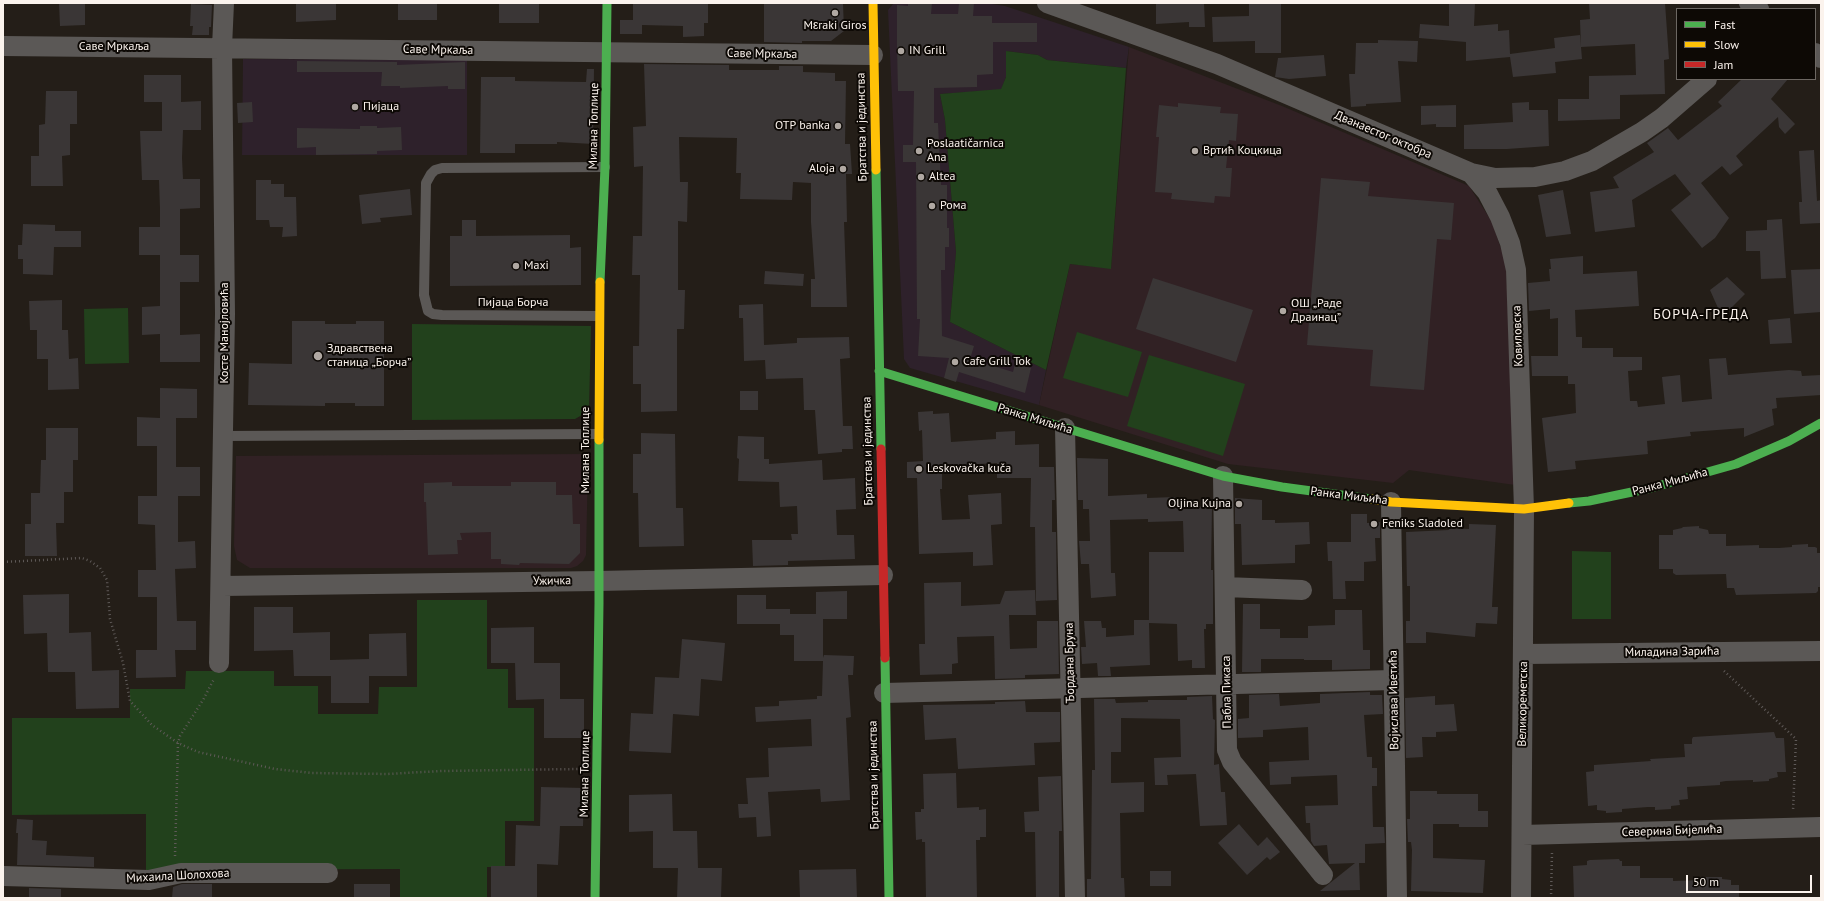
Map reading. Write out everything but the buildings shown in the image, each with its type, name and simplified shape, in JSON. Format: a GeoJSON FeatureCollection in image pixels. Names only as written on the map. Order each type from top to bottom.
{"type":"FeatureCollection","features":[{"type":"Feature","properties":{"kind":"street","name":"Косте Манојловића"},"geometry":{"type":"LineString","coordinates":[[219,663],[222,586],[226,314],[222,47],[224,3]]}},
{"type":"Feature","properties":{"kind":"street","name":"Милана Топлице"},"geometry":{"type":"LineString","coordinates":[[595,898],[599,316],[606,167],[607,3]]}},
{"type":"Feature","properties":{"kind":"street","name":"Братства и јединства"},"geometry":{"type":"LineString","coordinates":[[873,3],[888,898]]}},
{"type":"Feature","properties":{"kind":"street","name":"Дванаестог октобра"},"geometry":{"type":"LineString","coordinates":[[1047,3],[1217,64],[1471,173],[1495,178],[1521,179],[1557,173],[1581,166],[1624,143],[1657,122],[1686,99],[1706,80]]}},
{"type":"Feature","properties":{"kind":"street","name":"Саве Мркаља"},"geometry":{"type":"LineString","coordinates":[[3,46],[222,47],[873,56]]}},
{"type":"Feature","properties":{"kind":"street","name":"Ковиловска"},"geometry":{"type":"LineString","coordinates":[[1471,173],[1487,192],[1500,217],[1510,243],[1516,270],[1524,509]]}},
{"type":"Feature","properties":{"kind":"street","name":"Ранка Миљића"},"geometry":{"type":"LineString","coordinates":[[879,371],[1140,452],[1223,476],[1282,488],[1390,502],[1524,509],[1589,502],[1651,488],[1736,464],[1789,442],[1821,423]]}},
{"type":"Feature","properties":{"kind":"street","name":"Ђордана Бруна"},"geometry":{"type":"LineString","coordinates":[[1065,428],[1075,898]]}},
{"type":"Feature","properties":{"kind":"street","name":"Пабла Пикаса"},"geometry":{"type":"LineString","coordinates":[[1223,476],[1227,750],[1232,762],[1324,875]]}},
{"type":"Feature","properties":{"kind":"street","name":"Војислава Иветића"},"geometry":{"type":"LineString","coordinates":[[1390,502],[1396,898]]}},
{"type":"Feature","properties":{"kind":"street","name":"Великореметска"},"geometry":{"type":"LineString","coordinates":[[1521,898],[1524,509]]}},
{"type":"Feature","properties":{"kind":"street","name":"Ужичка"},"geometry":{"type":"LineString","coordinates":[[222,586],[598,581],[883,575]]}},
{"type":"Feature","properties":{"kind":"street"},"geometry":{"type":"LineString","coordinates":[[1225,587],[1302,590]]}},
{"type":"Feature","properties":{"kind":"street","name":"Миладина Зарића"},"geometry":{"type":"LineString","coordinates":[[1524,654],[1821,651]]}},
{"type":"Feature","properties":{"kind":"street"},"geometry":{"type":"LineString","coordinates":[[884,694],[1393,680]]}},
{"type":"Feature","properties":{"kind":"street","name":"Северина Бијелића"},"geometry":{"type":"LineString","coordinates":[[1522,835],[1821,826]]}},
{"type":"Feature","properties":{"kind":"street","name":"Михаила Шолохова"},"geometry":{"type":"LineString","coordinates":[[3,876],[149,880],[174,874],[328,873]]}},
{"type":"Feature","properties":{"kind":"lane","name":"Пијаца Борча"},"geometry":{"type":"LineString","coordinates":[[599,316],[442,315],[433,314],[428,311],[424,295],[426,183],[428,178],[435,170],[452,168],[606,167]]}},
{"type":"Feature","properties":{"kind":"lane"},"geometry":{"type":"LineString","coordinates":[[224,436],[598,434]]}},
{"type":"Feature","properties":{"kind":"path"},"geometry":{"type":"LineString","coordinates":[[3,562],[82,558],[90,561],[100,568],[107,580],[110,620],[123,663],[130,701],[152,725],[178,743],[198,752],[275,769],[312,773],[366,774],[441,771],[597,769]]}},
{"type":"Feature","properties":{"kind":"path"},"geometry":{"type":"LineString","coordinates":[[1705,652],[1796,739],[1792,828]]}},
{"type":"Feature","properties":{"kind":"path"},"geometry":{"type":"LineString","coordinates":[[174,874],[178,743],[180,736],[213,682],[219,663]]}},
{"type":"Feature","properties":{"kind":"path"},"geometry":{"type":"LineString","coordinates":[[1551,898],[1552,835]]}},
{"type":"Feature","properties":{"kind":"shaded area"},"geometry":{"type":"Polygon","coordinates":[[[894,3],[986,3],[1005,6],[1129,47],[1126,68],[1047,60],[1038,55],[1006,51],[1006,77],[1001,90],[940,94],[945,120],[956,252],[950,322],[1046,370],[1039,405],[910,368],[904,359],[888,10],[894,3]]]}},
{"type":"Feature","properties":{"kind":"shaded area","name":"ОШ „Раде Драинац”"},"geometry":{"type":"Polygon","coordinates":[[[1129,47],[1282,106],[1469,186],[1492,222],[1506,263],[1515,485],[1409,470],[1393,483],[1228,464],[1039,405],[1070,264],[1111,268],[1129,47]]]}},
{"type":"Feature","properties":{"kind":"shaded area","name":"Пијаца"},"geometry":{"type":"Polygon","coordinates":[[[243,59],[467,60],[467,155],[242,155],[243,59]]]}},
{"type":"Feature","properties":{"kind":"shaded area"},"geometry":{"type":"Polygon","coordinates":[[[583,454],[588,464],[586,555],[583,561],[577,566],[571,568],[250,568],[237,560],[234,546],[236,456],[583,454]]]}},
{"type":"Feature","properties":{"kind":"green space"},"geometry":{"type":"Polygon","coordinates":[[[1006,51],[1038,55],[1047,60],[1126,68],[1111,269],[1070,264],[1046,370],[950,322],[956,252],[945,120],[940,94],[1001,89],[1006,77],[1006,51]]]}},
{"type":"Feature","properties":{"kind":"green space"},"geometry":{"type":"Polygon","coordinates":[[[128,308],[129,363],[85,364],[84,309],[128,308]]]}},
{"type":"Feature","properties":{"kind":"green space"},"geometry":{"type":"Polygon","coordinates":[[[412,324],[591,326],[589,411],[575,419],[412,420],[412,324]]]}},
{"type":"Feature","properties":{"kind":"green space"},"geometry":{"type":"Polygon","coordinates":[[[1077,332],[1142,352],[1128,397],[1063,378],[1077,332]]]}},
{"type":"Feature","properties":{"kind":"green space"},"geometry":{"type":"Polygon","coordinates":[[[1149,355],[1245,384],[1223,456],[1127,426],[1149,355]]]}},
{"type":"Feature","properties":{"kind":"green space"},"geometry":{"type":"Polygon","coordinates":[[[1572,551],[1611,552],[1611,619],[1572,619],[1572,551]]]}},
{"type":"Feature","properties":{"kind":"green space"},"geometry":{"type":"Polygon","coordinates":[[[417,600],[487,600],[487,669],[508,669],[508,708],[534,708],[534,821],[505,821],[505,867],[487,867],[487,898],[400,898],[400,869],[146,870],[146,814],[12,815],[12,718],[130,718],[130,689],[185,689],[186,671],[274,671],[274,686],[318,686],[318,714],[378,714],[379,687],[417,687],[417,600]]]}},
{"type":"Feature","properties":{"kind":"traffic: fast"},"geometry":{"type":"LineString","coordinates":[[600,282],[605,167],[607,3]]}},
{"type":"Feature","properties":{"kind":"traffic: fast"},"geometry":{"type":"LineString","coordinates":[[876,170],[881,449]]}},
{"type":"Feature","properties":{"kind":"traffic: fast"},"geometry":{"type":"LineString","coordinates":[[879,371],[1223,476],[1282,487],[1371,499]]}},
{"type":"Feature","properties":{"kind":"traffic: fast"},"geometry":{"type":"LineString","coordinates":[[1569,503],[1589,501],[1651,488],[1736,464],[1789,441],[1821,423]]}},
{"type":"Feature","properties":{"kind":"traffic: fast"},"geometry":{"type":"LineString","coordinates":[[595,898],[599,603],[599,440]]}},
{"type":"Feature","properties":{"kind":"traffic: fast"},"geometry":{"type":"LineString","coordinates":[[885,658],[889,898]]}},
{"type":"Feature","properties":{"kind":"traffic: slow"},"geometry":{"type":"LineString","coordinates":[[873,3],[876,170]]}},
{"type":"Feature","properties":{"kind":"traffic: slow"},"geometry":{"type":"LineString","coordinates":[[599,440],[600,282]]}},
{"type":"Feature","properties":{"kind":"traffic: slow"},"geometry":{"type":"LineString","coordinates":[[1371,499],[1391,502],[1524,509],[1569,503]]}},
{"type":"Feature","properties":{"kind":"traffic: jam"},"geometry":{"type":"LineString","coordinates":[[881,449],[885,658]]}},
{"type":"Feature","properties":{"kind":"place","name":"Mεraki Giros"},"geometry":{"type":"Point","coordinates":[835,13]}},
{"type":"Feature","properties":{"kind":"place","name":"IN Grill"},"geometry":{"type":"Point","coordinates":[901,51]}},
{"type":"Feature","properties":{"kind":"place","name":"Пијаца"},"geometry":{"type":"Point","coordinates":[355,107]}},
{"type":"Feature","properties":{"kind":"place","name":"OTP banka"},"geometry":{"type":"Point","coordinates":[838,126]}},
{"type":"Feature","properties":{"kind":"place","name":"Poslaatičarnica Ana"},"geometry":{"type":"Point","coordinates":[919,151]}},
{"type":"Feature","properties":{"kind":"place","name":"Вртић Коцкица"},"geometry":{"type":"Point","coordinates":[1195,151]}},
{"type":"Feature","properties":{"kind":"place","name":"Aloja"},"geometry":{"type":"Point","coordinates":[843,169]}},
{"type":"Feature","properties":{"kind":"place","name":"Altea"},"geometry":{"type":"Point","coordinates":[921,177]}},
{"type":"Feature","properties":{"kind":"place","name":"Рома"},"geometry":{"type":"Point","coordinates":[932,206]}},
{"type":"Feature","properties":{"kind":"place","name":"Maxi"},"geometry":{"type":"Point","coordinates":[516,266]}},
{"type":"Feature","properties":{"kind":"place","name":"ОШ „Раде Драинац”"},"geometry":{"type":"Point","coordinates":[1283,311]}},
{"type":"Feature","properties":{"kind":"place","name":"Здравствена станица „Борча”"},"geometry":{"type":"Point","coordinates":[318,356]}},
{"type":"Feature","properties":{"kind":"place","name":"Cafe Grill Tok"},"geometry":{"type":"Point","coordinates":[955,362]}},
{"type":"Feature","properties":{"kind":"place","name":"Leskovačka kuča"},"geometry":{"type":"Point","coordinates":[919,469]}},
{"type":"Feature","properties":{"kind":"place","name":"Oljina Kujna"},"geometry":{"type":"Point","coordinates":[1239,504]}},
{"type":"Feature","properties":{"kind":"place","name":"Feniks Sladoled"},"geometry":{"type":"Point","coordinates":[1374,524]}},
{"type":"Feature","properties":{"kind":"district","name":"БОРЧА-ГРЕДА"},"geometry":{"type":"Point","coordinates":[1701,315]}}]}
